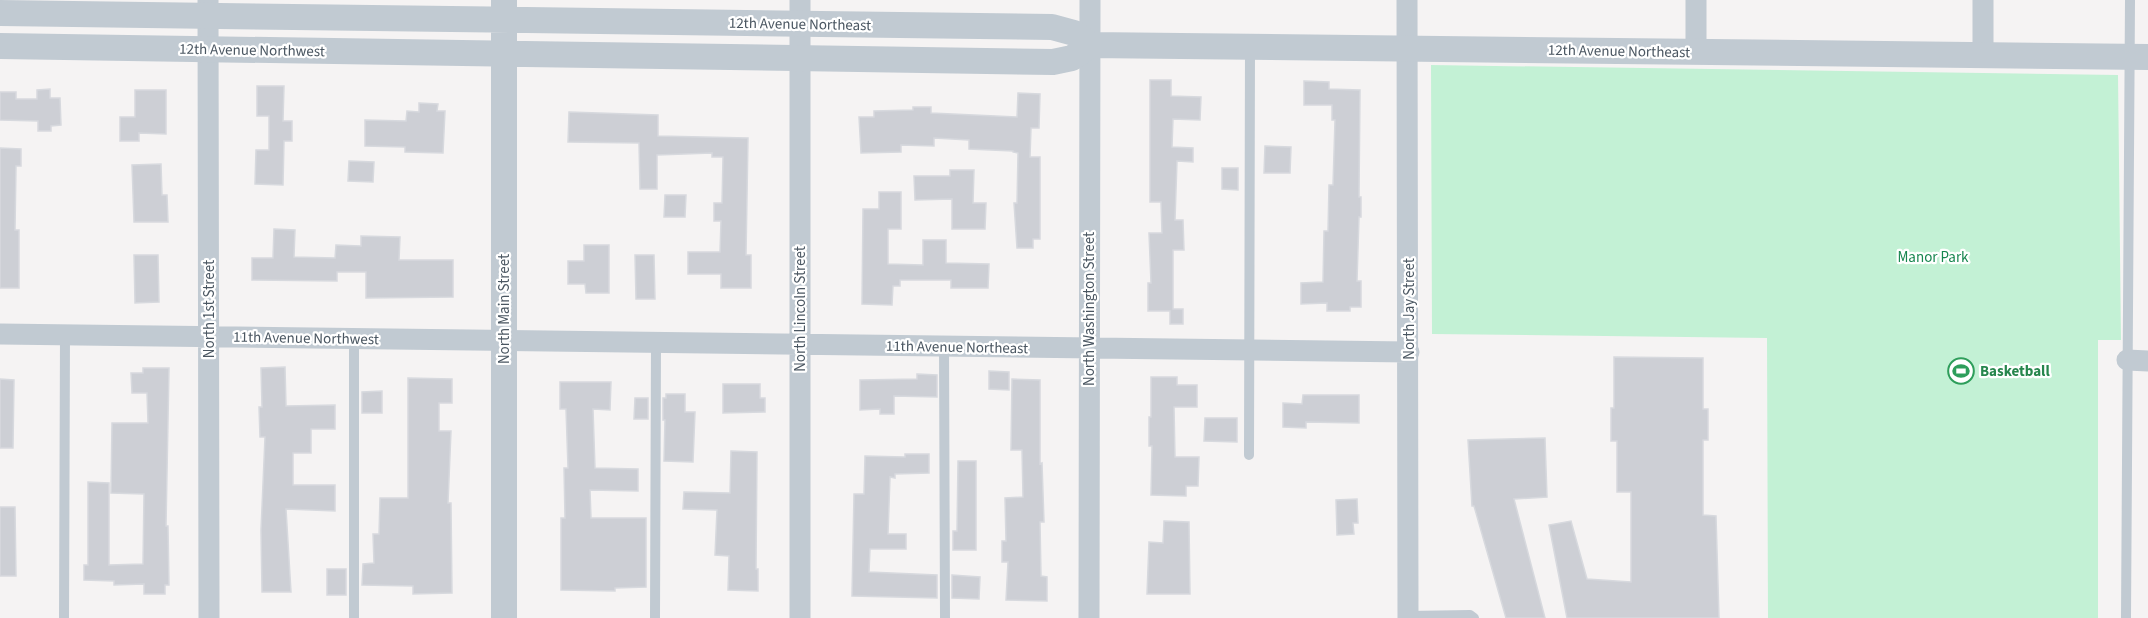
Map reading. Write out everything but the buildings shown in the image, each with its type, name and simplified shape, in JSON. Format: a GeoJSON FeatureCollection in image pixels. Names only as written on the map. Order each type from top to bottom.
{"type":"FeatureCollection","features":[{"type":"Feature","properties":{"kind":"street","name":"North Washington Street"},"geometry":{"type":"LineString","coordinates":[[1089,618],[1090,0]]}},
{"type":"Feature","properties":{"kind":"street","name":"North Jay Street"},"geometry":{"type":"LineString","coordinates":[[1407,0],[1408,617]]}},
{"type":"Feature","properties":{"kind":"street"},"geometry":{"type":"LineString","coordinates":[[1696,0],[1696,52]]}},
{"type":"Feature","properties":{"kind":"street"},"geometry":{"type":"LineString","coordinates":[[1983,0],[1983,55]]}},
{"type":"Feature","properties":{"kind":"street"},"geometry":{"type":"LineString","coordinates":[[0,13],[208,7],[504,10]]}},
{"type":"Feature","properties":{"kind":"street","name":"North 1st Street"},"geometry":{"type":"LineString","coordinates":[[208,7],[209,618]]}},
{"type":"Feature","properties":{"kind":"street","name":"12th Avenue Northeast"},"geometry":{"type":"LineString","coordinates":[[504,10],[800,12],[1052,27],[1074,33],[1090,45],[2139,56]]}},
{"type":"Feature","properties":{"kind":"street","name":"North Main Street"},"geometry":{"type":"LineString","coordinates":[[504,10],[504,618]]}},
{"type":"Feature","properties":{"kind":"street","name":"North Lincoln Street"},"geometry":{"type":"LineString","coordinates":[[800,12],[800,618]]}},
{"type":"Feature","properties":{"kind":"street"},"geometry":{"type":"LineString","coordinates":[[504,54],[1053,62],[1072,58],[1090,45]]}},
{"type":"Feature","properties":{"kind":"street","name":"12th Avenue Northwest"},"geometry":{"type":"LineString","coordinates":[[0,46],[504,54]]}},
{"type":"Feature","properties":{"kind":"street","name":"11th Avenue Northwest"},"geometry":{"type":"LineString","coordinates":[[0,334],[504,340]]}},
{"type":"Feature","properties":{"kind":"street","name":"11th Avenue Northeast"},"geometry":{"type":"LineString","coordinates":[[504,340],[1409,352]]}},
{"type":"Feature","properties":{"kind":"lane"},"geometry":{"type":"LineString","coordinates":[[2126,618],[2138,361],[2139,56],[2130,0]]}},
{"type":"Feature","properties":{"kind":"lane"},"geometry":{"type":"LineString","coordinates":[[1249,455],[1250,46]]}},
{"type":"Feature","properties":{"kind":"lane"},"geometry":{"type":"LineString","coordinates":[[64,618],[65,335]]}},
{"type":"Feature","properties":{"kind":"lane"},"geometry":{"type":"LineString","coordinates":[[354,339],[354,618]]}},
{"type":"Feature","properties":{"kind":"lane"},"geometry":{"type":"LineString","coordinates":[[655,618],[656,343]]}},
{"type":"Feature","properties":{"kind":"lane"},"geometry":{"type":"LineString","coordinates":[[944,347],[945,618]]}},
{"type":"Feature","properties":{"kind":"lane"},"geometry":{"type":"LineString","coordinates":[[1408,617],[1470,615],[1474,618]]}},
{"type":"Feature","properties":{"kind":"green space","name":"Manor Park"},"geometry":{"type":"Polygon","coordinates":[[[1431,65],[2118,75],[2121,340],[2098,340],[2098,618],[1768,618],[1767,338],[1432,334],[1431,65]]]}},
{"type":"Feature","properties":{"kind":"place","name":"Basketball"},"geometry":{"type":"Point","coordinates":[1961,371]}}]}
